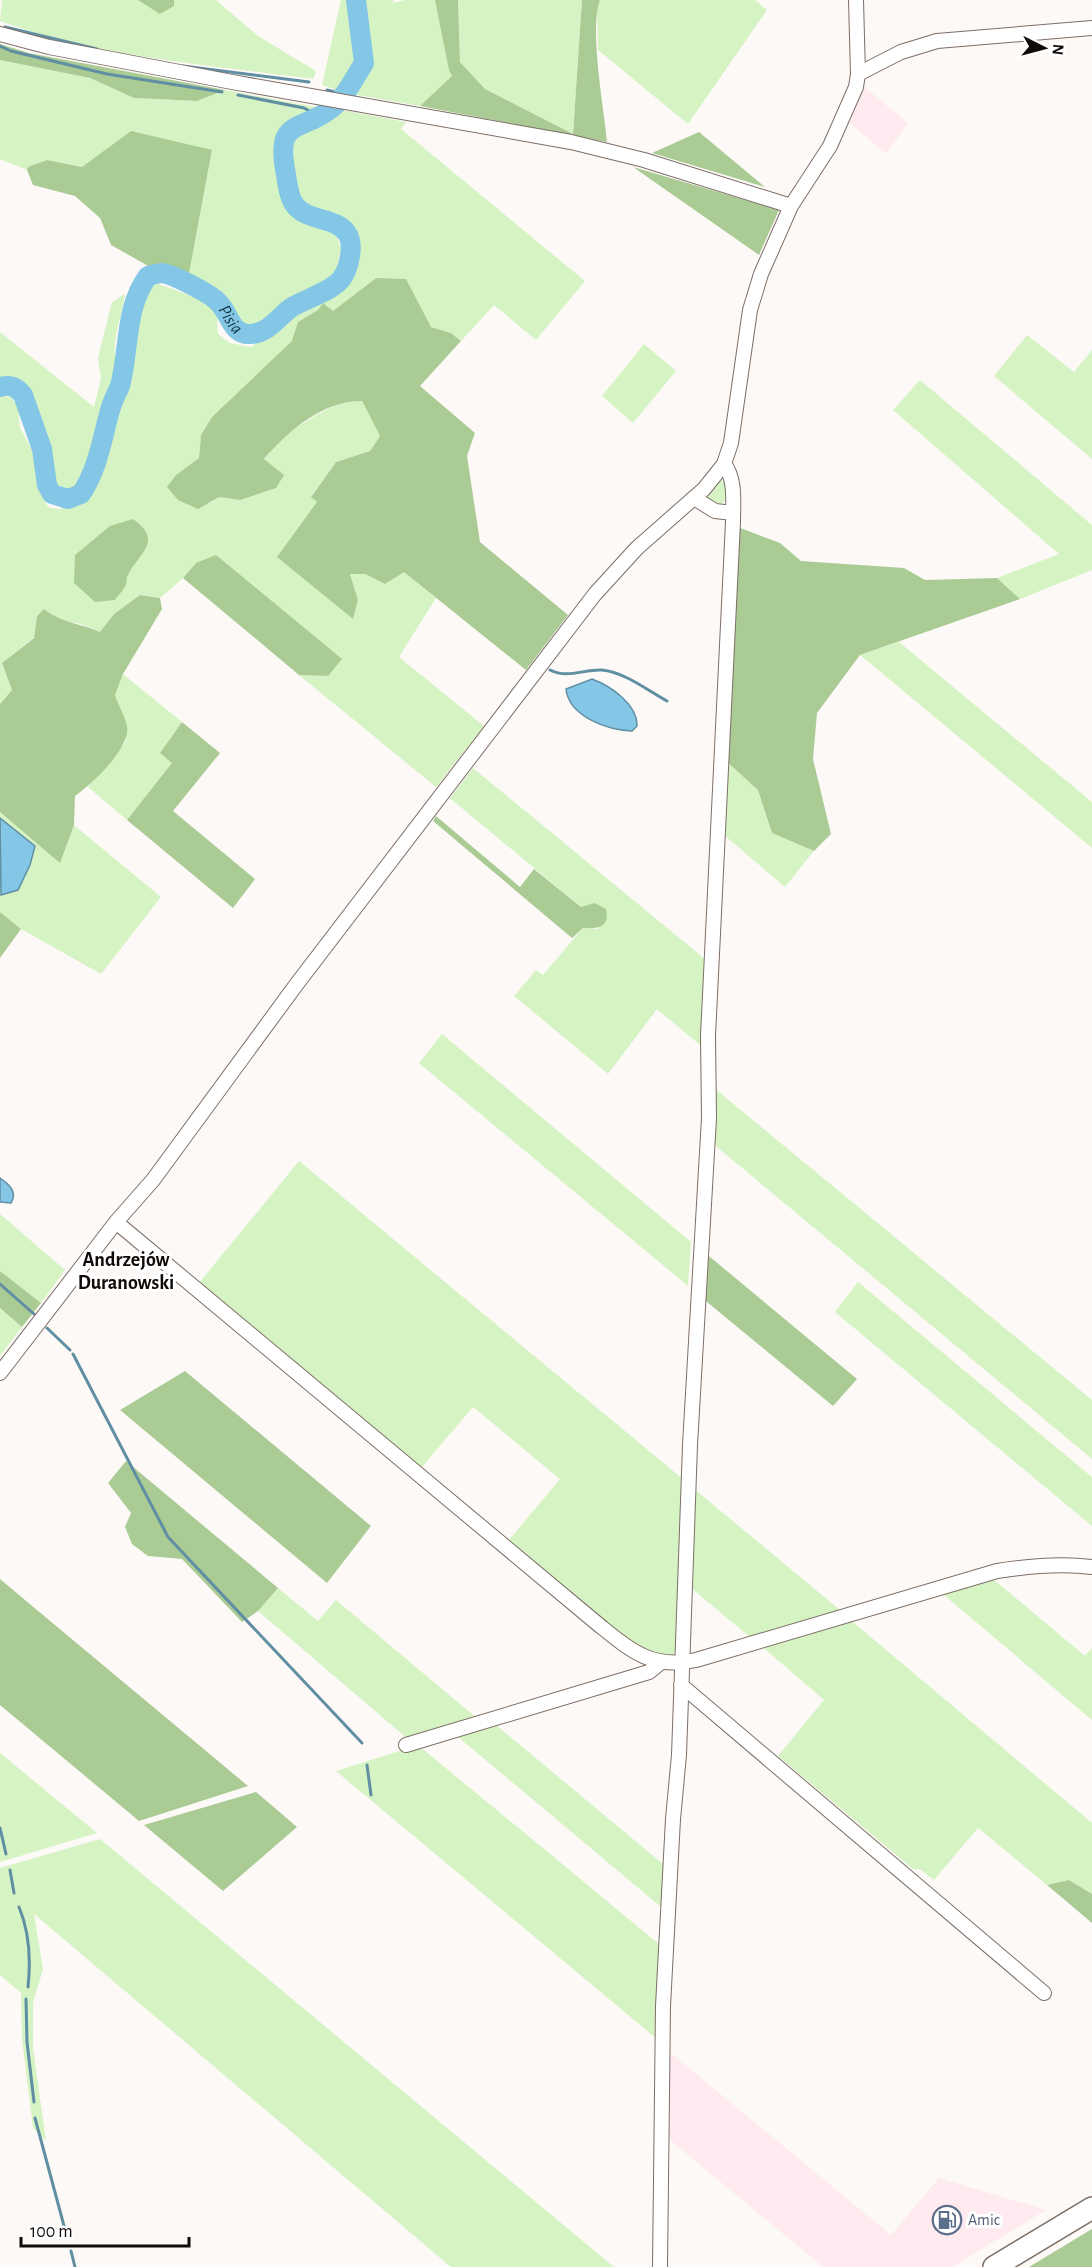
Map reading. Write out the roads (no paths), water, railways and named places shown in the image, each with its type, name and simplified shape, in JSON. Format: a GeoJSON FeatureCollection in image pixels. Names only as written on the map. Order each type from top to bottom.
{"type":"FeatureCollection","features":[{"type":"Feature","properties":{"kind":"main road"},"geometry":{"type":"LineString","coordinates":[[994,2267],[1092,2208]]}},
{"type":"Feature","properties":{"kind":"street"},"geometry":{"type":"LineString","coordinates":[[0,1373],[116,1222],[153,1180],[296,985],[595,594],[637,548],[694,498],[724,464],[732,434],[750,310],[768,255],[791,206],[843,121],[858,74],[856,0]]}},
{"type":"Feature","properties":{"kind":"street"},"geometry":{"type":"LineString","coordinates":[[858,74],[901,52],[937,41],[1089,31]]}},
{"type":"Feature","properties":{"kind":"street"},"geometry":{"type":"LineString","coordinates":[[0,34],[49,47],[560,140],[619,153],[791,206]]}},
{"type":"Feature","properties":{"kind":"street"},"geometry":{"type":"LineString","coordinates":[[660,2267],[663,2006],[681,1685],[698,1286],[709,1118],[708,1036],[733,513],[732,483],[724,464]]}},
{"type":"Feature","properties":{"kind":"street"},"geometry":{"type":"LineString","coordinates":[[694,498],[715,511],[733,513]]}},
{"type":"Feature","properties":{"kind":"street"},"geometry":{"type":"LineString","coordinates":[[116,1222],[606,1631],[636,1653],[660,1663],[682,1663],[997,1571],[1031,1566],[1092,1567]]}},
{"type":"Feature","properties":{"kind":"street"},"geometry":{"type":"LineString","coordinates":[[406,1745],[649,1672],[660,1663]]}},
{"type":"Feature","properties":{"kind":"street"},"geometry":{"type":"LineString","coordinates":[[681,1685],[1044,1993]]}},
{"type":"Feature","properties":{"kind":"water"},"geometry":{"type":"Polygon","coordinates":[[[592,679],[615,691],[628,704],[636,718],[637,726],[632,731],[601,725],[574,707],[566,689],[592,679]]]}},
{"type":"Feature","properties":{"kind":"water"},"geometry":{"type":"Polygon","coordinates":[[[0,818],[35,846],[30,865],[18,890],[1,895],[0,818]]]}},
{"type":"Feature","properties":{"kind":"water"},"geometry":{"type":"Polygon","coordinates":[[[0,1178],[13,1192],[11,1203],[0,1202],[0,1178]]]}},
{"type":"Feature","properties":{"kind":"waterway","name":"Pisia"},"geometry":{"type":"LineString","coordinates":[[0,387],[13,387],[23,395],[42,449],[47,485],[52,494],[68,499],[81,494],[96,463],[111,407],[120,386],[131,315],[140,289],[148,276],[167,274],[214,298],[235,328],[244,334],[263,331],[292,307],[338,283],[349,263],[351,245],[348,235],[337,225],[307,214],[294,204],[288,187],[283,152],[284,141],[288,133],[322,115],[338,103],[364,63],[356,0]]}},
{"type":"Feature","properties":{"kind":"waterway"},"geometry":{"type":"LineString","coordinates":[[5,27],[97,49]]}},
{"type":"Feature","properties":{"kind":"waterway"},"geometry":{"type":"LineString","coordinates":[[0,46],[11,51],[107,74],[222,92]]}},
{"type":"Feature","properties":{"kind":"waterway"},"geometry":{"type":"LineString","coordinates":[[183,66],[309,82]]}},
{"type":"Feature","properties":{"kind":"waterway"},"geometry":{"type":"LineString","coordinates":[[327,90],[344,94]]}},
{"type":"Feature","properties":{"kind":"waterway"},"geometry":{"type":"LineString","coordinates":[[238,95],[304,108],[321,117]]}},
{"type":"Feature","properties":{"kind":"waterway"},"geometry":{"type":"LineString","coordinates":[[550,670],[563,674],[595,670],[610,671],[667,701]]}},
{"type":"Feature","properties":{"kind":"waterway"},"geometry":{"type":"LineString","coordinates":[[0,1284],[34,1314]]}},
{"type":"Feature","properties":{"kind":"waterway"},"geometry":{"type":"LineString","coordinates":[[47,1328],[70,1350]]}},
{"type":"Feature","properties":{"kind":"waterway"},"geometry":{"type":"LineString","coordinates":[[73,1354],[168,1537],[362,1743]]}},
{"type":"Feature","properties":{"kind":"waterway"},"geometry":{"type":"LineString","coordinates":[[367,1765],[371,1795]]}},
{"type":"Feature","properties":{"kind":"waterway"},"geometry":{"type":"LineString","coordinates":[[0,1828],[6,1854]]}},
{"type":"Feature","properties":{"kind":"waterway"},"geometry":{"type":"LineString","coordinates":[[10,1870],[14,1893]]}},
{"type":"Feature","properties":{"kind":"waterway"},"geometry":{"type":"LineString","coordinates":[[19,1907],[29,1946],[28,1987]]}},
{"type":"Feature","properties":{"kind":"waterway"},"geometry":{"type":"LineString","coordinates":[[26,1999],[27,2042],[34,2102]]}},
{"type":"Feature","properties":{"kind":"waterway"},"geometry":{"type":"LineString","coordinates":[[35,2118],[67,2237]]}},
{"type":"Feature","properties":{"kind":"waterway"},"geometry":{"type":"LineString","coordinates":[[71,2251],[75,2267]]}},
{"type":"Feature","properties":{"kind":"place","name":"Amic"},"geometry":{"type":"Point","coordinates":[947,2220]}},
{"type":"Feature","properties":{"kind":"district","name":"Andrzejów Duranowski"},"geometry":{"type":"Point","coordinates":[126,1272]}}]}
